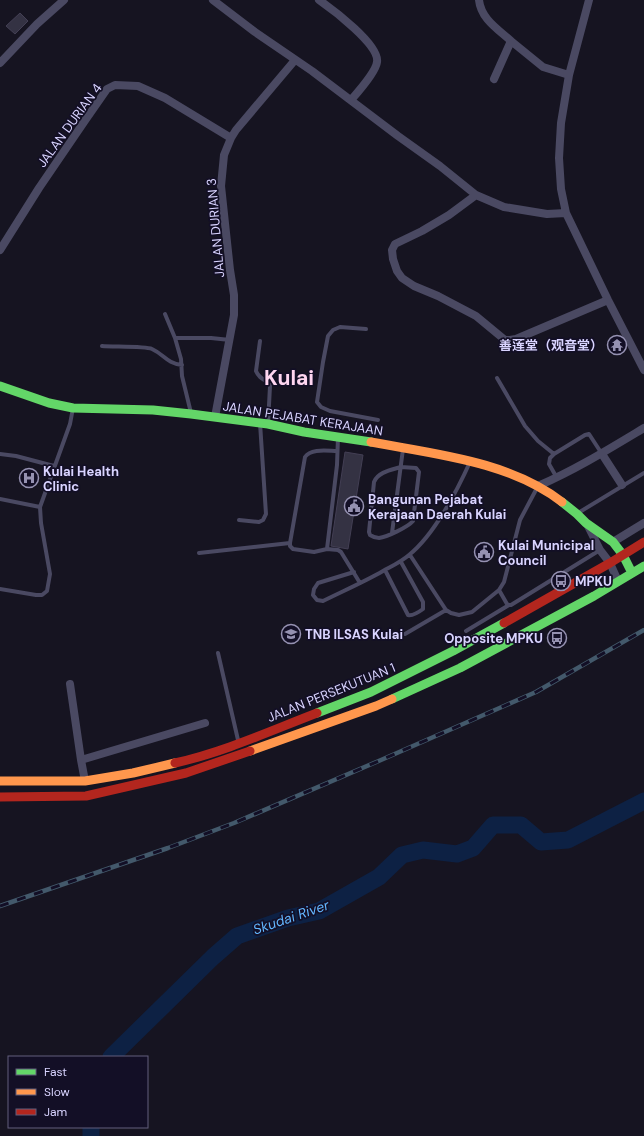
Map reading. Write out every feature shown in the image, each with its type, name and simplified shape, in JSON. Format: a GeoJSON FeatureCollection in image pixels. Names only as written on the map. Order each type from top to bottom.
{"type":"FeatureCollection","features":[{"type":"Feature","properties":{"kind":"main road","name":"JALAN PEJABAT KERAJAAN"},"geometry":{"type":"LineString","coordinates":[[0,386],[73,408],[153,410],[264,424],[304,432],[362,440],[470,461],[500,469],[538,486],[558,499],[586,523],[613,542],[623,555],[632,573]]}},
{"type":"Feature","properties":{"kind":"main road","name":"JALAN PERSEKUTUAN 1"},"geometry":{"type":"LineString","coordinates":[[0,781],[85,781],[133,773],[188,760],[238,743],[371,692],[453,651],[610,563],[644,542]]}},
{"type":"Feature","properties":{"kind":"main road","name":"JALAN PERSEKUTUAN 1"},"geometry":{"type":"LineString","coordinates":[[0,797],[86,796],[186,773],[376,706],[460,668],[644,566]]}},
{"type":"Feature","properties":{"kind":"street"},"geometry":{"type":"LineString","coordinates":[[0,63],[37,24],[64,0]]}},
{"type":"Feature","properties":{"kind":"street"},"geometry":{"type":"LineString","coordinates":[[213,0],[251,29],[312,71],[440,166],[476,195],[504,207],[547,214],[566,213]]}},
{"type":"Feature","properties":{"kind":"street"},"geometry":{"type":"LineString","coordinates":[[318,0],[333,10],[360,34],[372,46],[377,56],[377,62],[373,72],[351,100]]}},
{"type":"Feature","properties":{"kind":"street"},"geometry":{"type":"LineString","coordinates":[[479,0],[483,14],[511,41],[543,67],[569,75]]}},
{"type":"Feature","properties":{"kind":"street"},"geometry":{"type":"LineString","coordinates":[[589,0],[569,75],[561,123],[559,158],[562,189],[566,213],[644,370]]}},
{"type":"Feature","properties":{"kind":"street"},"geometry":{"type":"LineString","coordinates":[[494,79],[511,41]]}},
{"type":"Feature","properties":{"kind":"street","name":"JALAN DURIAN 3"},"geometry":{"type":"LineString","coordinates":[[214,417],[234,315],[234,295],[221,186],[224,155],[236,130],[295,60]]}},
{"type":"Feature","properties":{"kind":"street","name":"JALAN DURIAN 4"},"geometry":{"type":"LineString","coordinates":[[0,250],[39,188],[84,122],[107,89],[115,85],[138,86],[165,98],[231,138]]}},
{"type":"Feature","properties":{"kind":"street"},"geometry":{"type":"LineString","coordinates":[[476,195],[449,215],[422,231],[395,244],[392,250],[393,259],[397,271],[402,278],[414,286],[438,296],[476,316],[503,338],[510,340],[516,339],[608,300]]}},
{"type":"Feature","properties":{"kind":"street"},"geometry":{"type":"LineString","coordinates":[[538,486],[557,478],[602,454],[644,428]]}},
{"type":"Feature","properties":{"kind":"street"},"geometry":{"type":"LineString","coordinates":[[602,454],[622,485]]}},
{"type":"Feature","properties":{"kind":"street","name":"JALAN PEJABAT KERAJAAN"},"geometry":{"type":"LineString","coordinates":[[586,523],[600,550],[610,563],[618,581]]}},
{"type":"Feature","properties":{"kind":"street"},"geometry":{"type":"LineString","coordinates":[[613,542],[644,523]]}},
{"type":"Feature","properties":{"kind":"street"},"geometry":{"type":"LineString","coordinates":[[70,684],[85,781]]}},
{"type":"Feature","properties":{"kind":"street"},"geometry":{"type":"LineString","coordinates":[[81,760],[206,723]]}},
{"type":"Feature","properties":{"kind":"lane"},"geometry":{"type":"LineString","coordinates":[[165,314],[175,338],[181,359],[182,376],[191,414]]}},
{"type":"Feature","properties":{"kind":"lane"},"geometry":{"type":"LineString","coordinates":[[366,330],[340,327],[333,330],[328,336],[317,402],[321,407],[330,411],[378,420]]}},
{"type":"Feature","properties":{"kind":"lane"},"geometry":{"type":"LineString","coordinates":[[175,338],[211,338],[230,340]]}},
{"type":"Feature","properties":{"kind":"lane"},"geometry":{"type":"LineString","coordinates":[[239,520],[259,522],[263,520],[266,514],[264,424],[270,386],[269,382],[258,376],[256,371],[260,341]]}},
{"type":"Feature","properties":{"kind":"lane"},"geometry":{"type":"LineString","coordinates":[[102,346],[151,348],[162,355],[170,363],[182,365]]}},
{"type":"Feature","properties":{"kind":"lane"},"geometry":{"type":"LineString","coordinates":[[497,378],[525,426],[538,441],[554,454]]}},
{"type":"Feature","properties":{"kind":"lane"},"geometry":{"type":"LineString","coordinates":[[0,589],[36,595],[42,595],[47,591],[50,574],[41,523],[40,507],[70,424],[73,408]]}},
{"type":"Feature","properties":{"kind":"lane"},"geometry":{"type":"LineString","coordinates":[[557,478],[549,464],[550,458],[585,435],[589,434],[602,454]]}},
{"type":"Feature","properties":{"kind":"lane"},"geometry":{"type":"LineString","coordinates":[[327,549],[337,472],[338,437]]}},
{"type":"Feature","properties":{"kind":"lane"},"geometry":{"type":"LineString","coordinates":[[392,533],[403,449]]}},
{"type":"Feature","properties":{"kind":"lane"},"geometry":{"type":"LineString","coordinates":[[337,451],[311,452],[305,457],[290,546],[293,549],[314,552],[327,549],[342,552],[360,583]]}},
{"type":"Feature","properties":{"kind":"lane"},"geometry":{"type":"LineString","coordinates":[[0,454],[16,456],[54,466]]}},
{"type":"Feature","properties":{"kind":"lane"},"geometry":{"type":"LineString","coordinates":[[354,572],[318,583],[314,589],[313,595],[317,600],[323,601],[401,562],[410,555],[420,546],[442,515],[464,476],[470,461]]}},
{"type":"Feature","properties":{"kind":"lane"},"geometry":{"type":"LineString","coordinates":[[401,467],[416,468],[419,472],[414,518],[412,523],[392,533],[379,538],[374,538],[369,532],[374,482],[379,474],[401,467]]}},
{"type":"Feature","properties":{"kind":"lane"},"geometry":{"type":"LineString","coordinates":[[577,514],[622,485],[644,473]]}},
{"type":"Feature","properties":{"kind":"lane"},"geometry":{"type":"LineString","coordinates":[[410,555],[446,610],[459,615],[472,612],[500,590],[504,582],[520,520],[538,486]]}},
{"type":"Feature","properties":{"kind":"lane"},"geometry":{"type":"LineString","coordinates":[[0,499],[40,507]]}},
{"type":"Feature","properties":{"kind":"lane"},"geometry":{"type":"LineString","coordinates":[[199,553],[290,543]]}},
{"type":"Feature","properties":{"kind":"lane"},"geometry":{"type":"LineString","coordinates":[[466,631],[600,550]]}},
{"type":"Feature","properties":{"kind":"lane"},"geometry":{"type":"LineString","coordinates":[[385,570],[408,615],[410,616],[420,612],[423,609],[423,602],[401,562]]}},
{"type":"Feature","properties":{"kind":"lane"},"geometry":{"type":"LineString","coordinates":[[500,590],[507,604],[509,605]]}},
{"type":"Feature","properties":{"kind":"lane"},"geometry":{"type":"LineString","coordinates":[[404,634],[446,610]]}},
{"type":"Feature","properties":{"kind":"lane"},"geometry":{"type":"LineString","coordinates":[[218,653],[238,743]]}},
{"type":"Feature","properties":{"kind":"building"},"geometry":{"type":"Polygon","coordinates":[[[20,13],[28,21],[15,34],[6,26],[20,13]]]}},
{"type":"Feature","properties":{"kind":"building"},"geometry":{"type":"Polygon","coordinates":[[[345,452],[363,455],[348,549],[331,546],[345,452]]]}},
{"type":"Feature","properties":{"kind":"waterway","name":"Skudai River"},"geometry":{"type":"LineString","coordinates":[[112,1056],[213,957],[237,936],[288,918],[319,911],[379,877],[402,855],[423,850],[457,854],[473,848],[493,825],[521,825],[541,842],[568,840],[644,801]]}},
{"type":"Feature","properties":{"kind":"waterway","name":"Skudai River"},"geometry":{"type":"LineString","coordinates":[[91,1128],[91,1136]]}},
{"type":"Feature","properties":{"kind":"railway"},"geometry":{"type":"LineString","coordinates":[[0,906],[168,848],[234,823],[536,692],[644,630]]}},
{"type":"Feature","properties":{"kind":"traffic: fast"},"geometry":{"type":"LineString","coordinates":[[0,386],[49,403],[73,408],[153,410],[191,414],[268,424],[304,432],[371,442]]}},
{"type":"Feature","properties":{"kind":"traffic: fast"},"geometry":{"type":"LineString","coordinates":[[562,502],[586,523],[613,542],[623,555],[632,573]]}},
{"type":"Feature","properties":{"kind":"traffic: fast"},"geometry":{"type":"LineString","coordinates":[[392,699],[460,668],[594,596],[644,566]]}},
{"type":"Feature","properties":{"kind":"traffic: fast"},"geometry":{"type":"LineString","coordinates":[[317,713],[371,692],[453,651],[504,623]]}},
{"type":"Feature","properties":{"kind":"traffic: slow"},"geometry":{"type":"LineString","coordinates":[[371,442],[445,455],[495,468],[519,477],[541,488],[562,502]]}},
{"type":"Feature","properties":{"kind":"traffic: slow"},"geometry":{"type":"LineString","coordinates":[[250,751],[392,699]]}},
{"type":"Feature","properties":{"kind":"traffic: slow"},"geometry":{"type":"LineString","coordinates":[[0,781],[85,781],[133,773],[175,763]]}},
{"type":"Feature","properties":{"kind":"traffic: jam"},"geometry":{"type":"LineString","coordinates":[[504,623],[644,542]]}},
{"type":"Feature","properties":{"kind":"traffic: jam"},"geometry":{"type":"LineString","coordinates":[[175,763],[229,747],[317,713]]}},
{"type":"Feature","properties":{"kind":"traffic: jam"},"geometry":{"type":"LineString","coordinates":[[0,797],[86,796],[186,773],[250,751]]}},
{"type":"Feature","properties":{"kind":"place","name":"善莲堂（观音堂）"},"geometry":{"type":"Point","coordinates":[617,345]}},
{"type":"Feature","properties":{"kind":"place","name":"Kulai Health Clinic"},"geometry":{"type":"Point","coordinates":[29,478]}},
{"type":"Feature","properties":{"kind":"place","name":"Bangunan Pejabat Kerajaan Daerah Kulai"},"geometry":{"type":"Point","coordinates":[354,506]}},
{"type":"Feature","properties":{"kind":"place","name":"Kulai Municipal Council"},"geometry":{"type":"Point","coordinates":[484,552]}},
{"type":"Feature","properties":{"kind":"place","name":"MPKU"},"geometry":{"type":"Point","coordinates":[561,581]}},
{"type":"Feature","properties":{"kind":"place","name":"TNB ILSAS Kulai"},"geometry":{"type":"Point","coordinates":[291,634]}},
{"type":"Feature","properties":{"kind":"place","name":"Opposite MPKU"},"geometry":{"type":"Point","coordinates":[557,638]}},
{"type":"Feature","properties":{"kind":"district","name":"Kulai"},"geometry":{"type":"Point","coordinates":[289,378]}}]}
